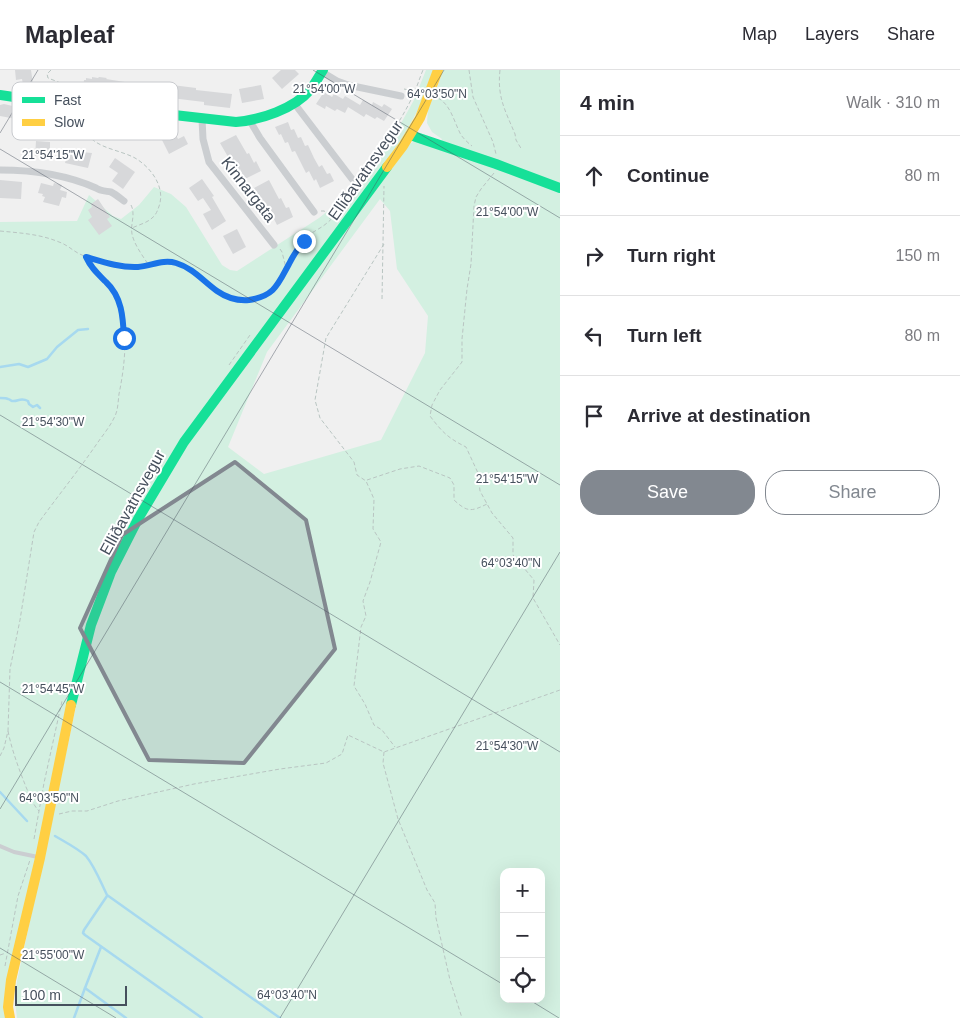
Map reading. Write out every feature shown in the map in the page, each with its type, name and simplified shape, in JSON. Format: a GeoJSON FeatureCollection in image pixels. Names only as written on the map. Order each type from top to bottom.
{"type":"FeatureCollection","features":[{"type":"Feature","properties":{"kind":"main road","name":"Elliðavatnsvegur"},"geometry":{"type":"LineString","coordinates":[[10,1018],[8,1007],[11,980],[44,814],[86,644],[111,572],[138,519],[179,450],[410,134],[420,118],[438,70]]}},
{"type":"Feature","properties":{"kind":"main road"},"geometry":{"type":"LineString","coordinates":[[178,116],[236,122],[250,121],[276,113],[294,103],[308,91],[323,71]]}},
{"type":"Feature","properties":{"kind":"main road"},"geometry":{"type":"LineString","coordinates":[[410,134],[560,188]]}},
{"type":"Feature","properties":{"kind":"street"},"geometry":{"type":"LineString","coordinates":[[323,71],[337,81],[348,85],[401,96]]}},
{"type":"Feature","properties":{"kind":"street"},"geometry":{"type":"LineString","coordinates":[[294,103],[352,179]]}},
{"type":"Feature","properties":{"kind":"street","name":"Kinnargata"},"geometry":{"type":"LineString","coordinates":[[202,119],[203,139],[209,162],[274,245]]}},
{"type":"Feature","properties":{"kind":"street"},"geometry":{"type":"LineString","coordinates":[[250,121],[260,138],[314,212]]}},
{"type":"Feature","properties":{"kind":"street"},"geometry":{"type":"LineString","coordinates":[[0,170],[34,172],[73,180],[111,193],[124,201]]}},
{"type":"Feature","properties":{"kind":"lane"},"geometry":{"type":"LineString","coordinates":[[0,846],[14,852],[35,857]]}},
{"type":"Feature","properties":{"kind":"path"},"geometry":{"type":"LineString","coordinates":[[51,70],[47,73],[47,76],[58,82]]}},
{"type":"Feature","properties":{"kind":"path"},"geometry":{"type":"LineString","coordinates":[[0,231],[50,238],[86,257],[105,263],[142,267],[173,262],[180,264],[193,271],[224,296],[233,299],[251,299],[270,293],[281,280],[304,241],[309,235],[327,223],[363,178],[399,122],[415,91],[423,70]]}},
{"type":"Feature","properties":{"kind":"path"},"geometry":{"type":"LineString","coordinates":[[469,70],[473,98],[493,142],[496,164],[492,176],[476,197],[474,206],[471,264],[462,339],[462,362],[440,390],[432,404],[430,416],[453,441],[466,446],[478,473],[480,491],[492,513],[513,538],[513,555],[534,580],[533,598],[560,644]]}},
{"type":"Feature","properties":{"kind":"path"},"geometry":{"type":"LineString","coordinates":[[500,70],[500,96],[516,140],[522,150]]}},
{"type":"Feature","properties":{"kind":"path"},"geometry":{"type":"LineString","coordinates":[[430,94],[442,100],[448,106],[462,137],[475,148]]}},
{"type":"Feature","properties":{"kind":"path"},"geometry":{"type":"LineString","coordinates":[[92,140],[100,145],[134,157],[156,179],[162,198],[156,214],[152,219],[132,228]]}},
{"type":"Feature","properties":{"kind":"path"},"geometry":{"type":"LineString","coordinates":[[382,299],[384,172]]}},
{"type":"Feature","properties":{"kind":"path"},"geometry":{"type":"LineString","coordinates":[[124,201],[133,209],[132,237],[148,265]]}},
{"type":"Feature","properties":{"kind":"path"},"geometry":{"type":"LineString","coordinates":[[314,212],[324,211],[328,213],[330,219]]}},
{"type":"Feature","properties":{"kind":"path"},"geometry":{"type":"LineString","coordinates":[[384,244],[326,338],[315,400],[320,418],[354,462],[357,475],[366,480],[374,499],[373,529],[381,542],[363,601],[366,616],[361,627],[354,686],[365,704],[374,725],[382,730],[396,748]]}},
{"type":"Feature","properties":{"kind":"path"},"geometry":{"type":"LineString","coordinates":[[274,245],[282,252],[286,269]]}},
{"type":"Feature","properties":{"kind":"path"},"geometry":{"type":"LineString","coordinates":[[0,756],[8,731],[10,669],[34,532],[39,522],[74,476],[115,415],[124,370],[123,318],[119,303],[112,288],[94,270],[86,257]]}},
{"type":"Feature","properties":{"kind":"path"},"geometry":{"type":"LineString","coordinates":[[226,369],[250,335],[259,340]]}},
{"type":"Feature","properties":{"kind":"path"},"geometry":{"type":"LineString","coordinates":[[113,548],[134,501],[161,462]]}},
{"type":"Feature","properties":{"kind":"path"},"geometry":{"type":"LineString","coordinates":[[366,480],[400,469],[419,466],[450,478],[454,485],[454,500],[462,508],[475,510],[488,504]]}},
{"type":"Feature","properties":{"kind":"path"},"geometry":{"type":"LineString","coordinates":[[8,731],[12,749],[34,806],[44,814],[87,811],[118,801],[194,784],[326,763],[342,754],[348,735],[384,752],[560,690]]}},
{"type":"Feature","properties":{"kind":"path"},"geometry":{"type":"LineString","coordinates":[[34,838],[44,814],[59,714],[64,696]]}},
{"type":"Feature","properties":{"kind":"path"},"geometry":{"type":"LineString","coordinates":[[384,752],[383,763],[398,819],[427,890],[435,903],[436,918],[450,980],[462,1018]]}},
{"type":"Feature","properties":{"kind":"path"},"geometry":{"type":"LineString","coordinates":[[4,968],[18,896],[35,857]]}},
{"type":"Feature","properties":{"kind":"path"},"geometry":{"type":"LineString","coordinates":[[0,955],[7,953]]}},
{"type":"Feature","properties":{"kind":"highlighted area"},"geometry":{"type":"Polygon","coordinates":[[[235,462],[306,520],[335,649],[244,763],[149,760],[80,628],[122,535],[235,462]]]}},
{"type":"Feature","properties":{"kind":"green space"},"geometry":{"type":"Polygon","coordinates":[[[426,70],[433,70],[422,102],[400,144],[131,524],[74,678],[9,1018],[0,1018],[0,222],[77,221],[89,195],[113,216],[121,219],[139,205],[154,187],[171,194],[186,207],[222,265],[230,270],[237,271],[319,218],[360,185],[400,125],[414,100],[426,70]]]}},
{"type":"Feature","properties":{"kind":"green space"},"geometry":{"type":"Polygon","coordinates":[[[443,70],[560,70],[560,1018],[17,1018],[15,1002],[17,981],[89,646],[107,592],[144,515],[185,447],[409,145],[419,142],[438,148],[442,139],[432,132],[427,123],[428,109],[443,70]],[[380,199],[267,352],[228,447],[264,474],[381,440],[425,353],[428,316],[397,269],[390,211],[380,199]]]}},
{"type":"Feature","properties":{"kind":"building"},"geometry":{"type":"Polygon","coordinates":[[[15,70],[31,70],[33,82],[22,82],[22,79],[16,80],[15,70]]]}},
{"type":"Feature","properties":{"kind":"building"},"geometry":{"type":"Polygon","coordinates":[[[281,70],[295,70],[299,74],[282,89],[272,78],[281,70]]]}},
{"type":"Feature","properties":{"kind":"building"},"geometry":{"type":"Polygon","coordinates":[[[92,77],[99,77],[125,82],[84,82],[86,78],[92,79],[92,77]]]}},
{"type":"Feature","properties":{"kind":"building"},"geometry":{"type":"Polygon","coordinates":[[[261,85],[264,99],[242,103],[239,89],[261,85]]]}},
{"type":"Feature","properties":{"kind":"building"},"geometry":{"type":"Polygon","coordinates":[[[178,86],[232,94],[230,108],[204,105],[204,102],[178,99],[178,86]]]}},
{"type":"Feature","properties":{"kind":"building"},"geometry":{"type":"Polygon","coordinates":[[[324,92],[332,97],[334,94],[343,99],[345,96],[360,105],[363,100],[372,105],[373,102],[382,107],[384,104],[392,109],[384,121],[366,114],[364,117],[348,107],[345,113],[337,109],[335,111],[326,106],[325,109],[316,104],[324,92]]]}},
{"type":"Feature","properties":{"kind":"building"},"geometry":{"type":"Polygon","coordinates":[[[0,105],[12,106],[12,118],[0,116],[0,105]]]}},
{"type":"Feature","properties":{"kind":"building"},"geometry":{"type":"Polygon","coordinates":[[[288,122],[291,130],[294,129],[298,138],[301,137],[305,146],[308,145],[319,167],[322,165],[327,174],[330,173],[334,181],[320,188],[316,179],[314,181],[309,171],[306,173],[295,151],[292,152],[288,142],[285,143],[275,127],[288,122]]]}},
{"type":"Feature","properties":{"kind":"building"},"geometry":{"type":"Polygon","coordinates":[[[236,135],[247,154],[249,153],[254,163],[256,161],[261,171],[245,179],[240,169],[238,171],[233,161],[231,162],[220,143],[236,135]]]}},
{"type":"Feature","properties":{"kind":"building"},"geometry":{"type":"Polygon","coordinates":[[[184,136],[188,144],[169,154],[162,140],[178,140],[184,136]]]}},
{"type":"Feature","properties":{"kind":"building"},"geometry":{"type":"Polygon","coordinates":[[[36,141],[50,142],[50,157],[35,156],[36,141]]]}},
{"type":"Feature","properties":{"kind":"building"},"geometry":{"type":"Polygon","coordinates":[[[68,151],[81,154],[81,152],[92,153],[88,168],[65,163],[68,151]]]}},
{"type":"Feature","properties":{"kind":"building"},"geometry":{"type":"Polygon","coordinates":[[[115,158],[135,172],[123,189],[112,181],[118,173],[109,167],[115,158]]]}},
{"type":"Feature","properties":{"kind":"building"},"geometry":{"type":"Polygon","coordinates":[[[202,179],[214,196],[212,197],[226,221],[212,230],[203,214],[211,210],[203,198],[198,201],[189,188],[202,179]]]}},
{"type":"Feature","properties":{"kind":"building"},"geometry":{"type":"Polygon","coordinates":[[[0,180],[22,182],[21,199],[0,198],[0,180]]]}},
{"type":"Feature","properties":{"kind":"building"},"geometry":{"type":"Polygon","coordinates":[[[269,180],[279,199],[281,198],[286,208],[289,207],[293,217],[277,225],[272,215],[270,216],[265,206],[263,207],[252,189],[269,180]]]}},
{"type":"Feature","properties":{"kind":"building"},"geometry":{"type":"Polygon","coordinates":[[[41,183],[53,186],[54,183],[62,185],[60,190],[67,192],[66,198],[62,197],[59,206],[43,202],[45,197],[42,196],[43,194],[38,193],[41,183]]]}},
{"type":"Feature","properties":{"kind":"building"},"geometry":{"type":"Polygon","coordinates":[[[98,199],[110,217],[107,219],[112,226],[99,235],[88,220],[92,217],[88,210],[92,207],[91,204],[98,199]]]}},
{"type":"Feature","properties":{"kind":"building"},"geometry":{"type":"Polygon","coordinates":[[[237,229],[246,247],[233,254],[223,236],[237,229]]]}},
{"type":"Feature","properties":{"kind":"waterway"},"geometry":{"type":"LineString","coordinates":[[0,367],[19,364],[28,367],[47,359],[57,347],[78,330],[88,329]]}},
{"type":"Feature","properties":{"kind":"waterway"},"geometry":{"type":"LineString","coordinates":[[0,398],[7,398],[12,401],[25,400],[33,407],[37,405],[40,408]]}},
{"type":"Feature","properties":{"kind":"waterway"},"geometry":{"type":"LineString","coordinates":[[0,792],[27,821]]}},
{"type":"Feature","properties":{"kind":"waterway"},"geometry":{"type":"LineString","coordinates":[[55,836],[86,856],[107,895],[280,1018]]}},
{"type":"Feature","properties":{"kind":"waterway"},"geometry":{"type":"LineString","coordinates":[[107,896],[83,933],[202,1018]]}},
{"type":"Feature","properties":{"kind":"waterway"},"geometry":{"type":"LineString","coordinates":[[74,1018],[101,947]]}},
{"type":"Feature","properties":{"kind":"waterway"},"geometry":{"type":"LineString","coordinates":[[85,988],[126,1018]]}},
{"type":"Feature","properties":{"kind":"traffic: fast"},"geometry":{"type":"LineString","coordinates":[[178,115],[236,122],[266,116],[286,108],[303,97],[323,70]]}},
{"type":"Feature","properties":{"kind":"traffic: fast"},"geometry":{"type":"LineString","coordinates":[[0,95],[12,97]]}},
{"type":"Feature","properties":{"kind":"traffic: fast"},"geometry":{"type":"LineString","coordinates":[[410,135],[560,188]]}},
{"type":"Feature","properties":{"kind":"traffic: fast"},"geometry":{"type":"LineString","coordinates":[[71,705],[91,625],[111,572],[138,519],[184,442],[387,167]]}},
{"type":"Feature","properties":{"kind":"traffic: slow"},"geometry":{"type":"LineString","coordinates":[[387,167],[403,146],[420,118],[438,70]]}},
{"type":"Feature","properties":{"kind":"traffic: slow"},"geometry":{"type":"LineString","coordinates":[[10,1018],[8,1007],[11,980],[40,858],[71,705]]}},
{"type":"Feature","properties":{"kind":"route"},"geometry":{"type":"LineString","coordinates":[[124,338],[123,318],[118,298],[108,283],[94,270],[86,257],[105,263],[134,267],[173,262],[193,271],[224,296],[241,300],[261,297],[270,293],[281,280],[292,258],[304,241]]}}]}
